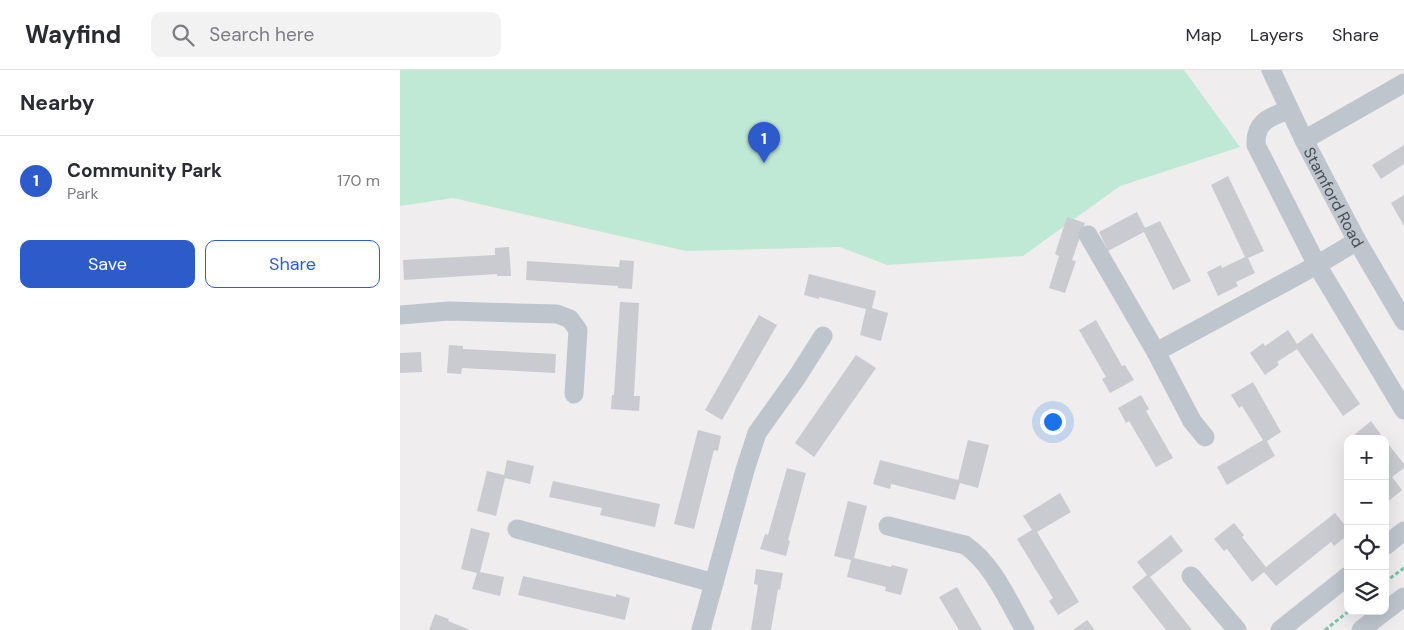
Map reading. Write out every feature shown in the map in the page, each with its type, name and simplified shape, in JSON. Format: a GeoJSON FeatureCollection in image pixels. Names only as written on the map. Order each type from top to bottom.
{"type":"FeatureCollection","features":[{"type":"Feature","properties":{"kind":"street","name":"Stamford Road"},"geometry":{"type":"LineString","coordinates":[[1270,70],[1357,242],[1404,321]]}},
{"type":"Feature","properties":{"kind":"street"},"geometry":{"type":"LineString","coordinates":[[1304,140],[1404,83]]}},
{"type":"Feature","properties":{"kind":"street"},"geometry":{"type":"LineString","coordinates":[[1289,110],[1270,117],[1262,123],[1256,136],[1256,145],[1317,265],[1404,410]]}},
{"type":"Feature","properties":{"kind":"street"},"geometry":{"type":"LineString","coordinates":[[1088,235],[1156,352],[1192,421],[1205,437]]}},
{"type":"Feature","properties":{"kind":"street"},"geometry":{"type":"LineString","coordinates":[[1156,352],[1357,242]]}},
{"type":"Feature","properties":{"kind":"street"},"geometry":{"type":"LineString","coordinates":[[400,315],[449,311],[557,314],[570,320],[578,330],[574,394]]}},
{"type":"Feature","properties":{"kind":"street"},"geometry":{"type":"LineString","coordinates":[[701,630],[757,433],[797,377],[823,336]]}},
{"type":"Feature","properties":{"kind":"street"},"geometry":{"type":"LineString","coordinates":[[888,526],[965,545],[975,551],[989,568],[1025,630]]}},
{"type":"Feature","properties":{"kind":"street"},"geometry":{"type":"LineString","coordinates":[[518,529],[714,583]]}},
{"type":"Feature","properties":{"kind":"street"},"geometry":{"type":"LineString","coordinates":[[1389,543],[1404,531]]}},
{"type":"Feature","properties":{"kind":"street"},"geometry":{"type":"LineString","coordinates":[[1191,576],[1238,630]]}},
{"type":"Feature","properties":{"kind":"street"},"geometry":{"type":"LineString","coordinates":[[1280,630],[1344,579]]}},
{"type":"Feature","properties":{"kind":"street"},"geometry":{"type":"LineString","coordinates":[[1389,608],[1404,597]]}},
{"type":"Feature","properties":{"kind":"street"},"geometry":{"type":"LineString","coordinates":[[1361,630],[1380,615]]}},
{"type":"Feature","properties":{"kind":"path"},"geometry":{"type":"LineString","coordinates":[[1389,579],[1404,568]]}},
{"type":"Feature","properties":{"kind":"path"},"geometry":{"type":"LineString","coordinates":[[1325,630],[1344,614]]}},
{"type":"Feature","properties":{"kind":"green space"},"geometry":{"type":"Polygon","coordinates":[[[400,70],[1184,70],[1240,147],[1120,186],[1023,256],[887,265],[840,247],[686,251],[453,198],[400,206],[400,70]]]}},
{"type":"Feature","properties":{"kind":"building"},"geometry":{"type":"Polygon","coordinates":[[[1404,145],[1404,164],[1381,179],[1372,165],[1404,145]]]}},
{"type":"Feature","properties":{"kind":"building"},"geometry":{"type":"Polygon","coordinates":[[[1228,176],[1264,251],[1248,258],[1255,273],[1236,282],[1238,286],[1218,296],[1207,272],[1221,265],[1222,268],[1245,257],[1211,185],[1228,176]]]}},
{"type":"Feature","properties":{"kind":"building"},"geometry":{"type":"Polygon","coordinates":[[[1404,195],[1404,226],[1391,203],[1404,195]]]}},
{"type":"Feature","properties":{"kind":"building"},"geometry":{"type":"Polygon","coordinates":[[[1137,212],[1145,228],[1160,221],[1191,281],[1173,290],[1144,232],[1108,251],[1099,232],[1137,212]]]}},
{"type":"Feature","properties":{"kind":"building"},"geometry":{"type":"Polygon","coordinates":[[[1067,217],[1085,223],[1072,260],[1076,261],[1065,293],[1049,288],[1059,256],[1055,254],[1067,217]]]}},
{"type":"Feature","properties":{"kind":"building"},"geometry":{"type":"Polygon","coordinates":[[[509,247],[511,276],[497,276],[497,274],[404,280],[403,260],[495,255],[495,248],[509,247]]]}},
{"type":"Feature","properties":{"kind":"building"},"geometry":{"type":"Polygon","coordinates":[[[620,260],[634,261],[632,289],[618,288],[618,286],[526,280],[527,261],[619,267],[620,260]]]}},
{"type":"Feature","properties":{"kind":"building"},"geometry":{"type":"Polygon","coordinates":[[[809,274],[876,291],[872,308],[888,313],[881,341],[860,335],[866,309],[804,295],[809,274]]]}},
{"type":"Feature","properties":{"kind":"building"},"geometry":{"type":"Polygon","coordinates":[[[620,302],[639,303],[634,396],[640,396],[639,411],[611,409],[612,395],[614,395],[620,302]]]}},
{"type":"Feature","properties":{"kind":"building"},"geometry":{"type":"Polygon","coordinates":[[[759,315],[777,325],[722,420],[705,410],[759,315]]]}},
{"type":"Feature","properties":{"kind":"building"},"geometry":{"type":"Polygon","coordinates":[[[1096,320],[1122,366],[1125,365],[1134,380],[1110,393],[1102,379],[1106,377],[1079,330],[1096,320]]]}},
{"type":"Feature","properties":{"kind":"building"},"geometry":{"type":"Polygon","coordinates":[[[1288,330],[1297,344],[1312,333],[1360,404],[1343,416],[1297,349],[1277,362],[1279,365],[1265,375],[1250,353],[1263,343],[1265,346],[1288,330]]]}},
{"type":"Feature","properties":{"kind":"building"},"geometry":{"type":"Polygon","coordinates":[[[449,345],[463,346],[463,349],[556,354],[555,373],[462,368],[461,374],[447,373],[449,345]]]}},
{"type":"Feature","properties":{"kind":"building"},"geometry":{"type":"Polygon","coordinates":[[[421,352],[422,372],[400,373],[400,353],[421,352]]]}},
{"type":"Feature","properties":{"kind":"building"},"geometry":{"type":"Polygon","coordinates":[[[856,355],[876,368],[814,457],[795,443],[856,355]]]}},
{"type":"Feature","properties":{"kind":"building"},"geometry":{"type":"Polygon","coordinates":[[[1253,382],[1281,432],[1267,441],[1275,456],[1227,485],[1217,467],[1263,440],[1242,406],[1239,408],[1231,395],[1253,382]]]}},
{"type":"Feature","properties":{"kind":"building"},"geometry":{"type":"Polygon","coordinates":[[[1141,395],[1149,409],[1146,411],[1173,458],[1156,467],[1129,421],[1126,423],[1118,408],[1141,395]]]}},
{"type":"Feature","properties":{"kind":"building"},"geometry":{"type":"Polygon","coordinates":[[[1371,421],[1381,435],[1354,435],[1371,421]]]}},
{"type":"Feature","properties":{"kind":"building"},"geometry":{"type":"Polygon","coordinates":[[[698,430],[721,436],[718,451],[714,450],[694,529],[674,524],[698,430]]]}},
{"type":"Feature","properties":{"kind":"building"},"geometry":{"type":"Polygon","coordinates":[[[968,440],[989,445],[978,488],[960,483],[955,500],[891,484],[890,489],[873,484],[880,460],[958,480],[968,440]]]}},
{"type":"Feature","properties":{"kind":"building"},"geometry":{"type":"Polygon","coordinates":[[[1389,445],[1404,464],[1404,468],[1392,477],[1402,490],[1389,501],[1389,445]]]}},
{"type":"Feature","properties":{"kind":"building"},"geometry":{"type":"Polygon","coordinates":[[[507,460],[534,466],[530,484],[505,478],[496,516],[477,511],[487,471],[504,475],[507,460]]]}},
{"type":"Feature","properties":{"kind":"building"},"geometry":{"type":"Polygon","coordinates":[[[787,468],[806,473],[788,540],[790,541],[786,556],[760,549],[765,534],[768,535],[787,468]]]}},
{"type":"Feature","properties":{"kind":"building"},"geometry":{"type":"Polygon","coordinates":[[[553,481],[660,504],[655,527],[600,515],[602,508],[549,497],[553,481]]]}},
{"type":"Feature","properties":{"kind":"building"},"geometry":{"type":"Polygon","coordinates":[[[1060,493],[1071,512],[1037,532],[1079,602],[1058,615],[1049,601],[1053,598],[1017,539],[1032,530],[1023,516],[1060,493]]]}},
{"type":"Feature","properties":{"kind":"building"},"geometry":{"type":"Polygon","coordinates":[[[848,501],[867,506],[854,558],[908,569],[901,595],[885,591],[886,587],[847,577],[851,560],[834,556],[848,501]]]}},
{"type":"Feature","properties":{"kind":"building"},"geometry":{"type":"Polygon","coordinates":[[[1335,513],[1344,524],[1344,538],[1334,546],[1331,542],[1276,586],[1264,572],[1252,582],[1227,549],[1224,551],[1214,539],[1234,523],[1244,535],[1242,537],[1266,567],[1335,513]]]}},
{"type":"Feature","properties":{"kind":"building"},"geometry":{"type":"Polygon","coordinates":[[[471,528],[490,533],[480,572],[504,577],[500,596],[472,589],[477,573],[461,569],[471,528]]]}},
{"type":"Feature","properties":{"kind":"building"},"geometry":{"type":"Polygon","coordinates":[[[1171,535],[1183,551],[1150,577],[1192,630],[1166,630],[1132,587],[1147,575],[1137,562],[1171,535]]]}},
{"type":"Feature","properties":{"kind":"building"},"geometry":{"type":"Polygon","coordinates":[[[756,569],[783,573],[780,590],[778,589],[771,630],[751,630],[758,585],[754,584],[756,569]]]}},
{"type":"Feature","properties":{"kind":"building"},"geometry":{"type":"Polygon","coordinates":[[[523,576],[616,597],[616,594],[630,598],[625,620],[518,595],[523,576]]]}},
{"type":"Feature","properties":{"kind":"building"},"geometry":{"type":"Polygon","coordinates":[[[957,587],[982,630],[959,630],[939,597],[957,587]]]}},
{"type":"Feature","properties":{"kind":"building"},"geometry":{"type":"Polygon","coordinates":[[[435,614],[449,619],[448,621],[470,630],[429,630],[435,614]]]}},
{"type":"Feature","properties":{"kind":"building"},"geometry":{"type":"Polygon","coordinates":[[[1087,620],[1095,630],[1073,630],[1087,620]]]}},
{"type":"Feature","properties":{"kind":"place","name":"Community Park"},"geometry":{"type":"Point","coordinates":[764,163]}}]}
